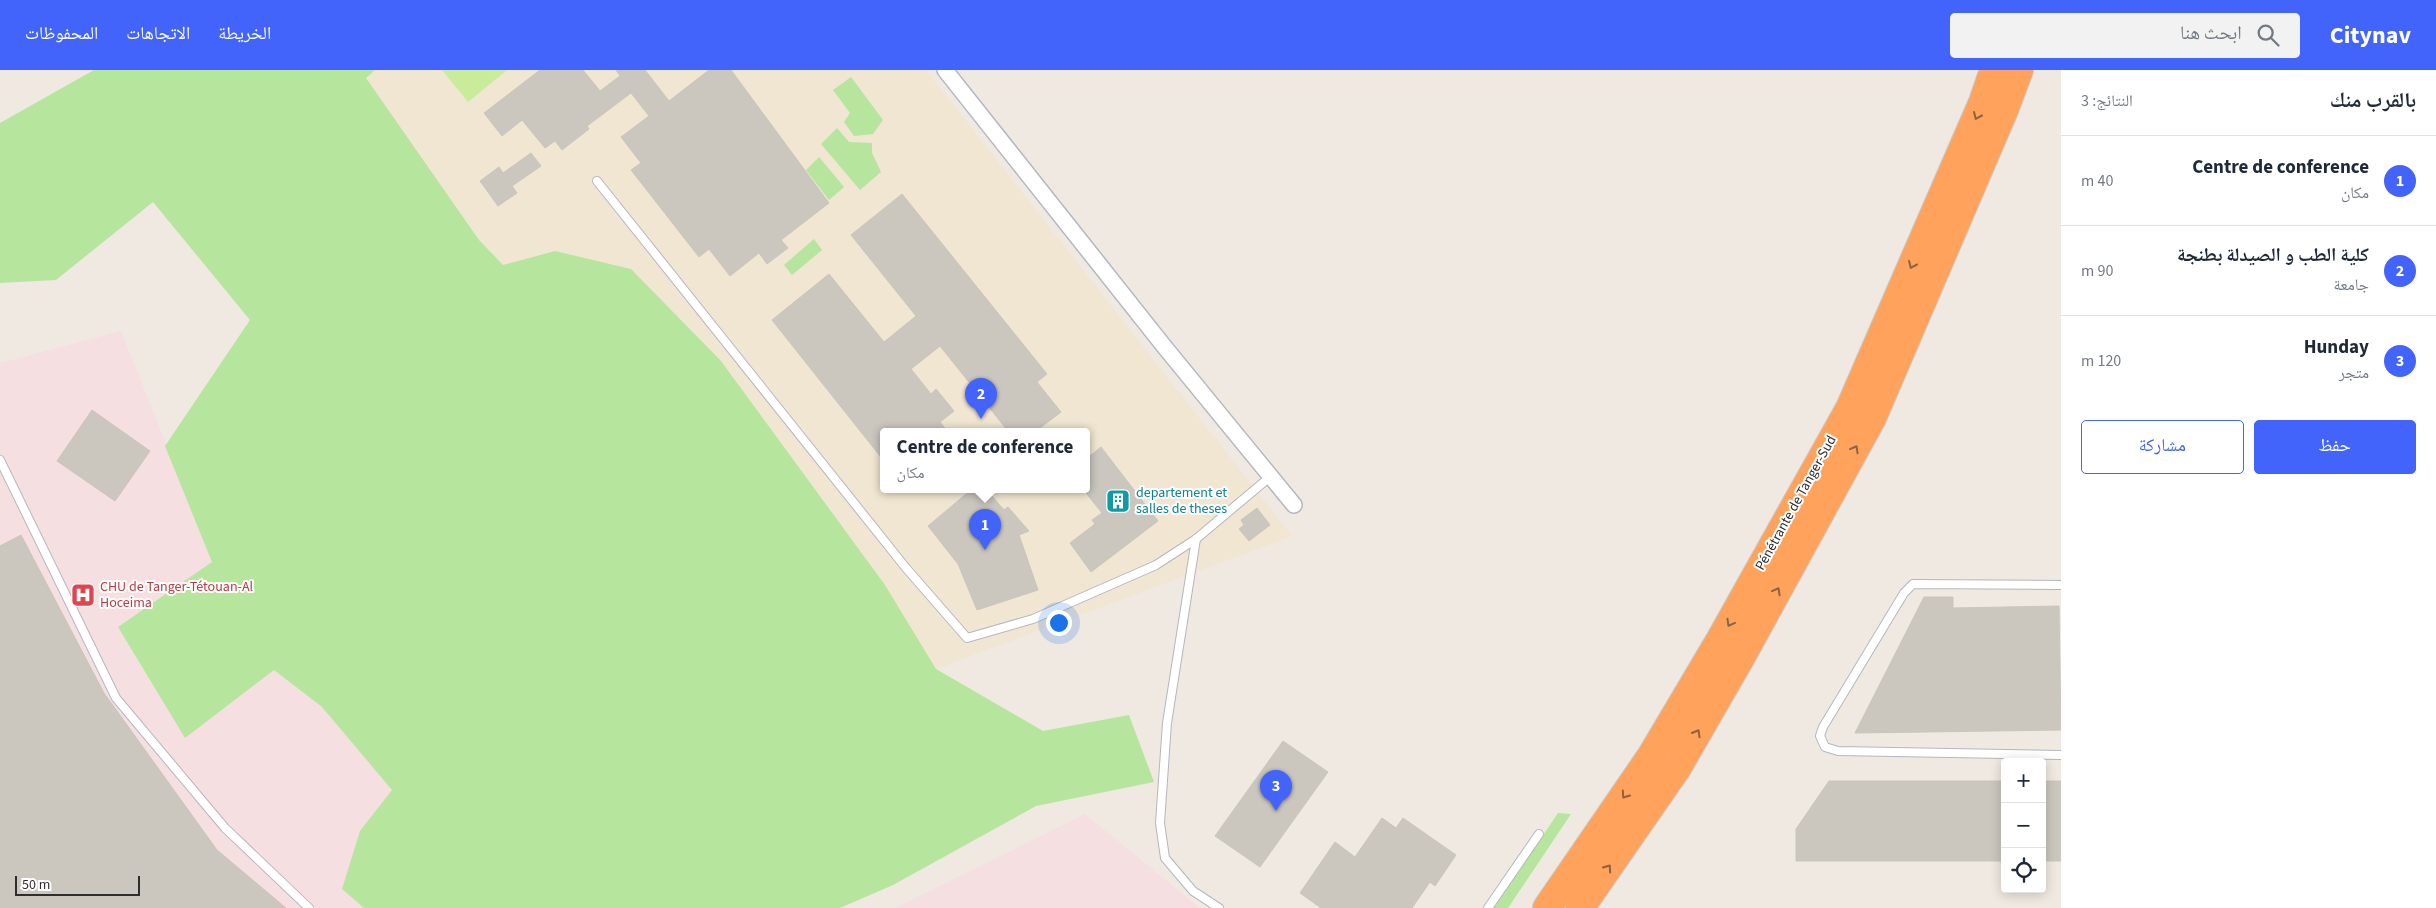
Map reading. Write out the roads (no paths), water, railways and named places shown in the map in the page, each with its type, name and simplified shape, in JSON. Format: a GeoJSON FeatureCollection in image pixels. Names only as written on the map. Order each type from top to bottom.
{"type":"FeatureCollection","features":[{"type":"Feature","properties":{"kind":"highway","name":"Pénétrante de Tanger-Sud"},"geometry":{"type":"LineString","coordinates":[[1546,908],[1652,755],[1719,642],[1850,408],[1983,102],[1994,70]]}},
{"type":"Feature","properties":{"kind":"highway","name":"Pénétrante de Tanger-Sud"},"geometry":{"type":"LineString","coordinates":[[1580,908],[1677,768],[1746,648],[1872,418],[2004,110],[2019,70]]}},
{"type":"Feature","properties":{"kind":"street"},"geometry":{"type":"LineString","coordinates":[[945,70],[1163,345],[1294,505]]}},
{"type":"Feature","properties":{"kind":"lane"},"geometry":{"type":"LineString","coordinates":[[597,181],[906,568],[967,638],[1033,619],[1156,565],[1196,539],[1270,476]]}},
{"type":"Feature","properties":{"kind":"lane"},"geometry":{"type":"LineString","coordinates":[[0,460],[116,698],[225,828],[309,908]]}},
{"type":"Feature","properties":{"kind":"lane"},"geometry":{"type":"LineString","coordinates":[[1196,539],[1167,723],[1160,823],[1165,858],[1193,891],[1219,908]]}},
{"type":"Feature","properties":{"kind":"lane"},"geometry":{"type":"LineString","coordinates":[[2061,585],[1912,584],[1904,593],[1823,726],[1820,736],[1825,747],[1838,751],[2061,754]]}},
{"type":"Feature","properties":{"kind":"lane"},"geometry":{"type":"LineString","coordinates":[[1488,908],[1539,834]]}},
{"type":"Feature","properties":{"kind":"place","name":"كلية الطب و الصيدلة بطنجة"},"geometry":{"type":"Point","coordinates":[981,419]}},
{"type":"Feature","properties":{"kind":"place","name":"departement et salles de theses"},"geometry":{"type":"Point","coordinates":[1118,501]}},
{"type":"Feature","properties":{"kind":"place","name":"Centre de conference"},"geometry":{"type":"Point","coordinates":[985,550]}},
{"type":"Feature","properties":{"kind":"place","name":"CHU de Tanger-Tétouan-Al Hoceima"},"geometry":{"type":"Point","coordinates":[83,595]}},
{"type":"Feature","properties":{"kind":"place","name":"Hunday"},"geometry":{"type":"Point","coordinates":[1276,811]}}]}
